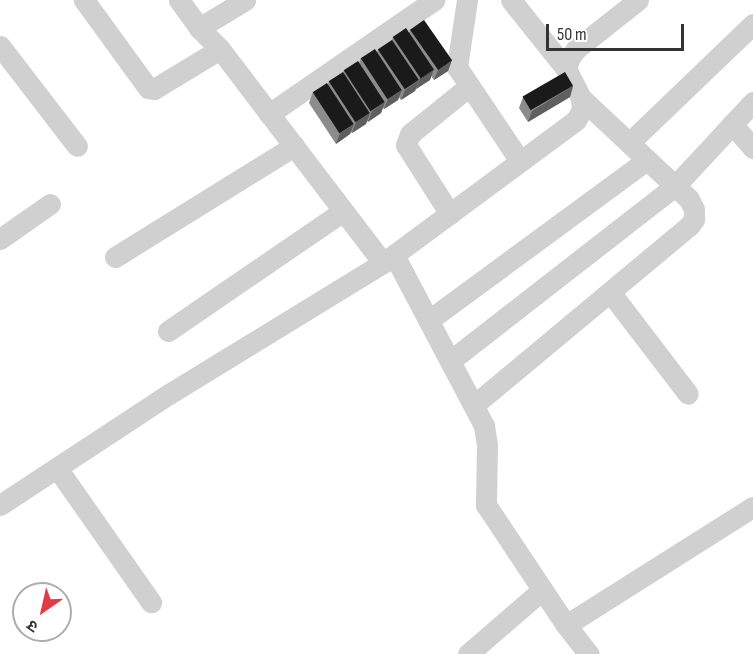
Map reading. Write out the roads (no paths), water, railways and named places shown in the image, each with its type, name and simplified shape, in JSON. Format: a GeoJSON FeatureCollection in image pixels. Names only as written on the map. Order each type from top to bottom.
{"type":"FeatureCollection","features":[{"type":"Feature","properties":{"kind":"street"},"geometry":{"type":"LineString","coordinates":[[84,0],[148,88],[154,89],[220,49]]}},
{"type":"Feature","properties":{"kind":"street"},"geometry":{"type":"LineString","coordinates":[[179,0],[199,28],[220,49],[343,211],[388,259],[429,320],[484,426],[487,444],[486,505],[566,625],[590,654]]}},
{"type":"Feature","properties":{"kind":"street"},"geometry":{"type":"LineString","coordinates":[[199,28],[245,0]]}},
{"type":"Feature","properties":{"kind":"street"},"geometry":{"type":"LineString","coordinates":[[269,114],[434,0]]}},
{"type":"Feature","properties":{"kind":"street"},"geometry":{"type":"LineString","coordinates":[[467,0],[457,67],[468,87],[520,161]]}},
{"type":"Feature","properties":{"kind":"street"},"geometry":{"type":"LineString","coordinates":[[474,405],[689,226],[694,219],[694,209],[689,199],[581,98],[566,69],[511,0]]}},
{"type":"Feature","properties":{"kind":"street"},"geometry":{"type":"LineString","coordinates":[[566,69],[576,49],[638,0]]}},
{"type":"Feature","properties":{"kind":"street"},"geometry":{"type":"LineString","coordinates":[[629,143],[753,24]]}},
{"type":"Feature","properties":{"kind":"street"},"geometry":{"type":"LineString","coordinates":[[0,46],[77,146]]}},
{"type":"Feature","properties":{"kind":"street"},"geometry":{"type":"LineString","coordinates":[[450,214],[408,152],[406,145],[410,135],[468,87]]}},
{"type":"Feature","properties":{"kind":"street"},"geometry":{"type":"LineString","coordinates":[[1,502],[169,394],[388,259],[576,120],[582,110],[581,98]]}},
{"type":"Feature","properties":{"kind":"street"},"geometry":{"type":"LineString","coordinates":[[450,361],[675,186],[753,102]]}},
{"type":"Feature","properties":{"kind":"street"},"geometry":{"type":"LineString","coordinates":[[732,124],[753,148]]}},
{"type":"Feature","properties":{"kind":"street"},"geometry":{"type":"LineString","coordinates":[[115,257],[294,147]]}},
{"type":"Feature","properties":{"kind":"street"},"geometry":{"type":"LineString","coordinates":[[429,320],[647,160]]}},
{"type":"Feature","properties":{"kind":"street"},"geometry":{"type":"LineString","coordinates":[[0,239],[50,204]]}},
{"type":"Feature","properties":{"kind":"street"},"geometry":{"type":"LineString","coordinates":[[168,331],[343,211]]}},
{"type":"Feature","properties":{"kind":"street"},"geometry":{"type":"LineString","coordinates":[[610,292],[688,394]]}},
{"type":"Feature","properties":{"kind":"street"},"geometry":{"type":"LineString","coordinates":[[57,468],[151,602]]}},
{"type":"Feature","properties":{"kind":"street"},"geometry":{"type":"LineString","coordinates":[[566,625],[753,507]]}},
{"type":"Feature","properties":{"kind":"street"},"geometry":{"type":"LineString","coordinates":[[468,654],[542,590]]}}]}
